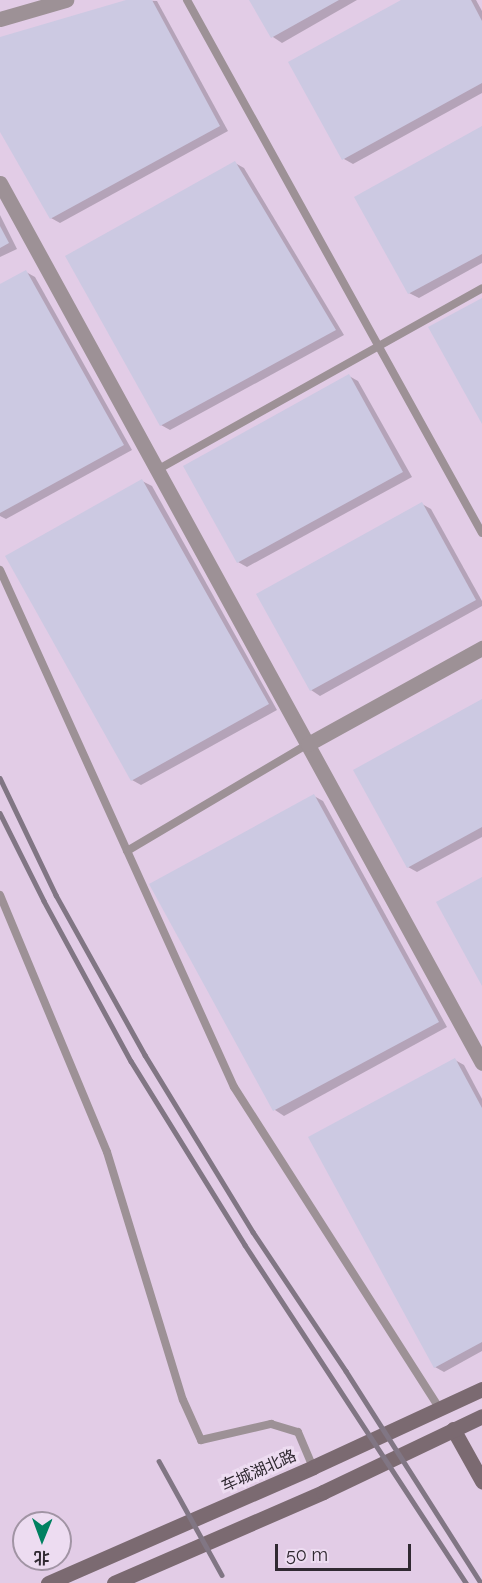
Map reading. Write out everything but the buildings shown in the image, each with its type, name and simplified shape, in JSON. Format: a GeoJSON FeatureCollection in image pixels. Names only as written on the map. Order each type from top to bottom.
{"type":"FeatureCollection","features":[{"type":"Feature","properties":{"kind":"main road","name":"车城湖北路"},"geometry":{"type":"LineString","coordinates":[[48,1583],[313,1467],[482,1389]]}},
{"type":"Feature","properties":{"kind":"main road"},"geometry":{"type":"LineString","coordinates":[[114,1583],[324,1492],[482,1416]]}},
{"type":"Feature","properties":{"kind":"main road"},"geometry":{"type":"LineString","coordinates":[[453,1429],[482,1482]]}},
{"type":"Feature","properties":{"kind":"street"},"geometry":{"type":"LineString","coordinates":[[0,19],[66,0]]}},
{"type":"Feature","properties":{"kind":"street"},"geometry":{"type":"LineString","coordinates":[[0,183],[482,1063]]}},
{"type":"Feature","properties":{"kind":"street"},"geometry":{"type":"LineString","coordinates":[[308,744],[482,648]]}},
{"type":"Feature","properties":{"kind":"lane"},"geometry":{"type":"LineString","coordinates":[[187,0],[482,533]]}},
{"type":"Feature","properties":{"kind":"lane"},"geometry":{"type":"LineString","coordinates":[[158,470],[482,288]]}},
{"type":"Feature","properties":{"kind":"lane"},"geometry":{"type":"LineString","coordinates":[[0,570],[234,1087],[440,1409]]}},
{"type":"Feature","properties":{"kind":"lane"},"geometry":{"type":"LineString","coordinates":[[127,851],[308,744]]}},
{"type":"Feature","properties":{"kind":"lane"},"geometry":{"type":"LineString","coordinates":[[0,895],[107,1152],[183,1400],[201,1440],[271,1424],[298,1432],[313,1467]]}},
{"type":"Feature","properties":{"kind":"shaded area"},"geometry":{"type":"Polygon","coordinates":[[[0,0],[482,0],[482,1583],[0,1583],[0,0]]]}},
{"type":"Feature","properties":{"kind":"railway"},"geometry":{"type":"LineString","coordinates":[[0,778],[56,895],[145,1055],[253,1232],[346,1371],[481,1583]]}},
{"type":"Feature","properties":{"kind":"railway"},"geometry":{"type":"LineString","coordinates":[[0,813],[44,901],[131,1061],[245,1245],[466,1583]]}},
{"type":"Feature","properties":{"kind":"railway"},"geometry":{"type":"LineString","coordinates":[[159,1461],[222,1575]]}}]}
